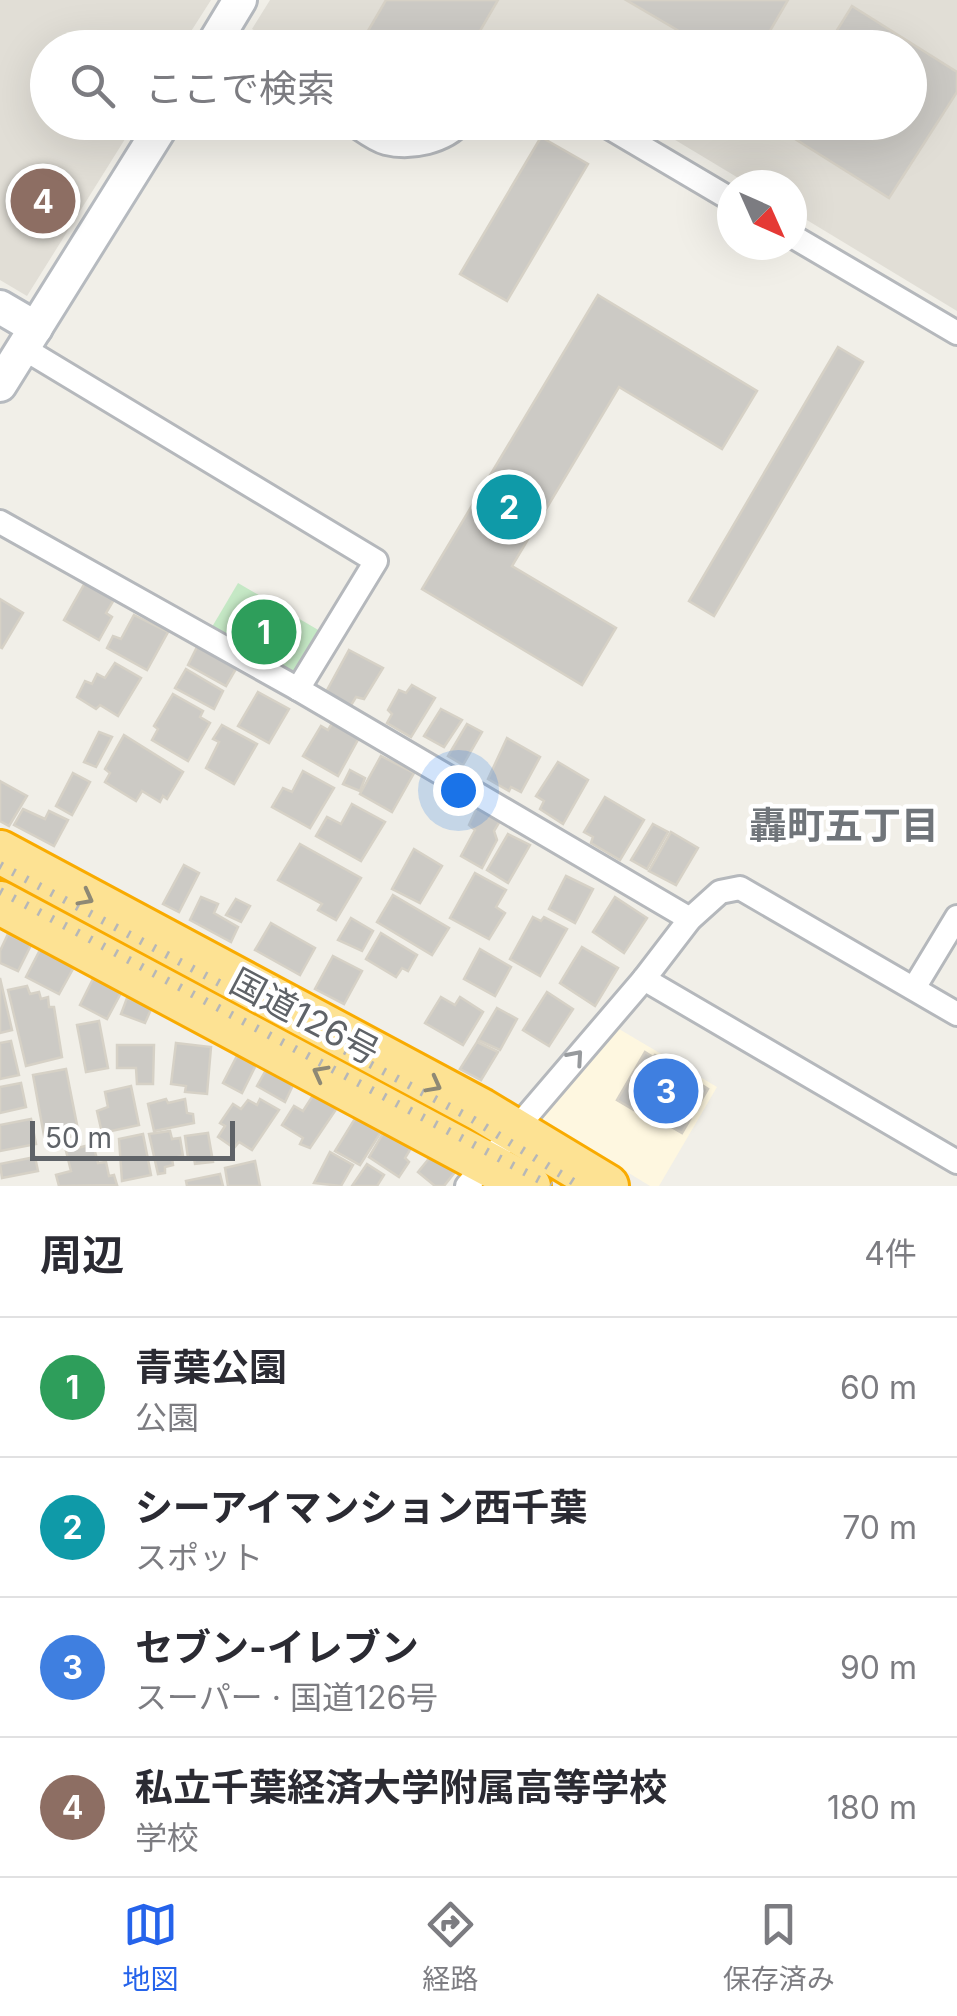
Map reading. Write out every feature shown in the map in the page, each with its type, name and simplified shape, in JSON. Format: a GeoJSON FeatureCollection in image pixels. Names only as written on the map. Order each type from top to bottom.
{"type":"FeatureCollection","features":[{"type":"Feature","properties":{"kind":"highway","name":"国道126号"},"geometry":{"type":"LineString","coordinates":[[0,852],[481,1110],[489,1160]]}},
{"type":"Feature","properties":{"kind":"highway","name":"国道126号"},"geometry":{"type":"LineString","coordinates":[[0,904],[489,1160],[529,1186]]}},
{"type":"Feature","properties":{"kind":"highway","name":"国道126号"},"geometry":{"type":"LineString","coordinates":[[489,1160],[607,1186]]}},
{"type":"Feature","properties":{"kind":"street"},"geometry":{"type":"LineString","coordinates":[[224,30],[240,0]]}},
{"type":"Feature","properties":{"kind":"street"},"geometry":{"type":"LineString","coordinates":[[0,385],[153,140]]}},
{"type":"Feature","properties":{"kind":"street"},"geometry":{"type":"LineString","coordinates":[[381,140],[421,144],[431,140]]}},
{"type":"Feature","properties":{"kind":"street"},"geometry":{"type":"LineString","coordinates":[[630,140],[717,191]]}},
{"type":"Feature","properties":{"kind":"street"},"geometry":{"type":"LineString","coordinates":[[807,245],[957,333]]}},
{"type":"Feature","properties":{"kind":"street"},"geometry":{"type":"LineString","coordinates":[[0,306],[29,338],[376,561],[298,689]]}},
{"type":"Feature","properties":{"kind":"street"},"geometry":{"type":"LineString","coordinates":[[0,522],[298,689],[690,918]]}},
{"type":"Feature","properties":{"kind":"street"},"geometry":{"type":"LineString","coordinates":[[489,1160],[644,979],[690,918],[720,892],[740,888],[957,1014]]}},
{"type":"Feature","properties":{"kind":"street"},"geometry":{"type":"LineString","coordinates":[[914,988],[957,916]]}},
{"type":"Feature","properties":{"kind":"street"},"geometry":{"type":"LineString","coordinates":[[644,979],[957,1162]]}},
{"type":"Feature","properties":{"kind":"shaded area"},"geometry":{"type":"Polygon","coordinates":[[[0,0],[211,0],[192,30],[30,30],[30,140],[124,140],[27,296],[0,280],[0,0]]]}},
{"type":"Feature","properties":{"kind":"shaded area"},"geometry":{"type":"Polygon","coordinates":[[[270,0],[957,0],[957,311],[807,220],[807,170],[725,170],[675,140],[927,140],[927,30],[254,30],[270,0]]]}},
{"type":"Feature","properties":{"kind":"shaded area"},"geometry":{"type":"Polygon","coordinates":[[[614,1026],[717,1087],[659,1186],[650,1186],[537,1117],[614,1026]]]}},
{"type":"Feature","properties":{"kind":"green space"},"geometry":{"type":"Polygon","coordinates":[[[238,583],[320,631],[291,680],[209,632],[238,583]]]}},
{"type":"Feature","properties":{"kind":"building"},"geometry":{"type":"Polygon","coordinates":[[[386,0],[498,0],[480,30],[368,30],[386,0]]]}},
{"type":"Feature","properties":{"kind":"building"},"geometry":{"type":"Polygon","coordinates":[[[626,0],[788,0],[770,30],[677,30],[626,0]]]}},
{"type":"Feature","properties":{"kind":"building"},"geometry":{"type":"Polygon","coordinates":[[[852,6],[890,30],[837,30],[852,6]]]}},
{"type":"Feature","properties":{"kind":"building"},"geometry":{"type":"Polygon","coordinates":[[[927,53],[957,72],[957,92],[927,139],[927,53]]]}},
{"type":"Feature","properties":{"kind":"building"},"geometry":{"type":"Polygon","coordinates":[[[539,140],[546,140],[588,164],[507,301],[460,274],[539,140]]]}},
{"type":"Feature","properties":{"kind":"building"},"geometry":{"type":"Polygon","coordinates":[[[797,140],[926,140],[889,198],[797,140]]]}},
{"type":"Feature","properties":{"kind":"building"},"geometry":{"type":"Polygon","coordinates":[[[598,295],[757,391],[722,449],[619,387],[512,566],[616,628],[582,685],[422,589],[598,295]]]}},
{"type":"Feature","properties":{"kind":"building"},"geometry":{"type":"Polygon","coordinates":[[[838,347],[863,362],[714,616],[689,601],[838,347]]]}},
{"type":"Feature","properties":{"kind":"building"},"geometry":{"type":"Polygon","coordinates":[[[86,581],[115,598],[106,613],[112,617],[99,640],[64,620],[86,581]]]}},
{"type":"Feature","properties":{"kind":"building"},"geometry":{"type":"Polygon","coordinates":[[[0,599],[23,613],[2,648],[0,647],[0,599]]]}},
{"type":"Feature","properties":{"kind":"building"},"geometry":{"type":"Polygon","coordinates":[[[134,615],[168,632],[147,670],[107,648],[113,636],[121,639],[134,615]]]}},
{"type":"Feature","properties":{"kind":"building"},"geometry":{"type":"Polygon","coordinates":[[[197,647],[237,667],[226,686],[188,665],[197,647]]]}},
{"type":"Feature","properties":{"kind":"building"},"geometry":{"type":"Polygon","coordinates":[[[349,650],[383,668],[364,699],[356,697],[350,707],[326,692],[349,650]]]}},
{"type":"Feature","properties":{"kind":"building"},"geometry":{"type":"Polygon","coordinates":[[[115,663],[141,678],[118,716],[77,697],[85,681],[92,684],[97,674],[105,678],[115,663]]]}},
{"type":"Feature","properties":{"kind":"building"},"geometry":{"type":"Polygon","coordinates":[[[186,669],[223,691],[214,709],[175,688],[186,669]]]}},
{"type":"Feature","properties":{"kind":"building"},"geometry":{"type":"Polygon","coordinates":[[[412,685],[435,698],[411,737],[387,723],[392,714],[388,710],[399,690],[406,693],[412,685]]]}},
{"type":"Feature","properties":{"kind":"building"},"geometry":{"type":"Polygon","coordinates":[[[258,692],[289,709],[269,743],[238,726],[258,692]]]}},
{"type":"Feature","properties":{"kind":"building"},"geometry":{"type":"Polygon","coordinates":[[[173,694],[203,711],[200,717],[210,723],[188,761],[152,740],[158,729],[154,726],[173,694]]]}},
{"type":"Feature","properties":{"kind":"building"},"geometry":{"type":"Polygon","coordinates":[[[441,709],[462,720],[444,747],[424,736],[441,709]]]}},
{"type":"Feature","properties":{"kind":"building"},"geometry":{"type":"Polygon","coordinates":[[[333,722],[360,736],[338,776],[303,756],[321,726],[328,730],[333,722]]]}},
{"type":"Feature","properties":{"kind":"building"},"geometry":{"type":"Polygon","coordinates":[[[467,724],[482,732],[463,765],[448,756],[467,724]]]}},
{"type":"Feature","properties":{"kind":"building"},"geometry":{"type":"Polygon","coordinates":[[[222,725],[257,744],[234,784],[206,768],[219,742],[213,739],[222,725]]]}},
{"type":"Feature","properties":{"kind":"building"},"geometry":{"type":"Polygon","coordinates":[[[99,732],[112,737],[96,767],[84,762],[99,732]]]}},
{"type":"Feature","properties":{"kind":"building"},"geometry":{"type":"Polygon","coordinates":[[[124,735],[183,772],[167,799],[163,796],[160,802],[142,791],[136,801],[105,782],[110,773],[105,769],[124,735]]]}},
{"type":"Feature","properties":{"kind":"building"},"geometry":{"type":"Polygon","coordinates":[[[507,738],[540,757],[521,792],[511,787],[509,791],[488,779],[507,738]]]}},
{"type":"Feature","properties":{"kind":"building"},"geometry":{"type":"Polygon","coordinates":[[[381,756],[414,773],[392,812],[360,794],[381,756]]]}},
{"type":"Feature","properties":{"kind":"building"},"geometry":{"type":"Polygon","coordinates":[[[558,762],[588,780],[563,824],[540,809],[544,801],[536,796],[558,762]]]}},
{"type":"Feature","properties":{"kind":"building"},"geometry":{"type":"Polygon","coordinates":[[[350,770],[365,778],[360,791],[343,784],[350,770]]]}},
{"type":"Feature","properties":{"kind":"building"},"geometry":{"type":"Polygon","coordinates":[[[303,771],[334,788],[310,828],[272,807],[283,788],[292,792],[303,771]]]}},
{"type":"Feature","properties":{"kind":"building"},"geometry":{"type":"Polygon","coordinates":[[[73,773],[90,782],[72,815],[56,806],[73,773]]]}},
{"type":"Feature","properties":{"kind":"building"},"geometry":{"type":"Polygon","coordinates":[[[0,781],[27,796],[9,826],[0,821],[0,781]]]}},
{"type":"Feature","properties":{"kind":"building"},"geometry":{"type":"Polygon","coordinates":[[[605,797],[644,820],[620,860],[591,843],[593,837],[584,832],[605,797]]]}},
{"type":"Feature","properties":{"kind":"building"},"geometry":{"type":"Polygon","coordinates":[[[352,804],[385,822],[361,861],[316,836],[327,817],[341,824],[352,804]]]}},
{"type":"Feature","properties":{"kind":"building"},"geometry":{"type":"Polygon","coordinates":[[[477,808],[500,821],[494,831],[497,840],[482,868],[461,856],[475,830],[469,825],[477,808]]]}},
{"type":"Feature","properties":{"kind":"building"},"geometry":{"type":"Polygon","coordinates":[[[23,809],[45,819],[49,811],[68,820],[54,846],[14,825],[23,809]]]}},
{"type":"Feature","properties":{"kind":"building"},"geometry":{"type":"Polygon","coordinates":[[[653,824],[668,832],[647,869],[631,860],[653,824]]]}},
{"type":"Feature","properties":{"kind":"building"},"geometry":{"type":"Polygon","coordinates":[[[671,832],[698,848],[676,885],[649,871],[671,832]]]}},
{"type":"Feature","properties":{"kind":"building"},"geometry":{"type":"Polygon","coordinates":[[[508,834],[530,845],[508,883],[487,870],[508,834]]]}},
{"type":"Feature","properties":{"kind":"building"},"geometry":{"type":"Polygon","coordinates":[[[300,844],[361,878],[336,920],[318,910],[322,904],[278,880],[300,844]]]}},
{"type":"Feature","properties":{"kind":"building"},"geometry":{"type":"Polygon","coordinates":[[[414,849],[442,866],[420,903],[392,889],[414,849]]]}},
{"type":"Feature","properties":{"kind":"building"},"geometry":{"type":"Polygon","coordinates":[[[184,865],[199,873],[179,912],[163,904],[184,865]]]}},
{"type":"Feature","properties":{"kind":"building"},"geometry":{"type":"Polygon","coordinates":[[[475,873],[506,890],[496,907],[505,913],[489,939],[450,918],[475,873]]]}},
{"type":"Feature","properties":{"kind":"building"},"geometry":{"type":"Polygon","coordinates":[[[566,876],[593,889],[575,923],[549,909],[566,876]]]}},
{"type":"Feature","properties":{"kind":"building"},"geometry":{"type":"Polygon","coordinates":[[[393,895],[449,928],[432,955],[377,922],[393,895]]]}},
{"type":"Feature","properties":{"kind":"building"},"geometry":{"type":"Polygon","coordinates":[[[201,897],[218,904],[214,913],[238,927],[231,942],[190,920],[201,897]]]}},
{"type":"Feature","properties":{"kind":"building"},"geometry":{"type":"Polygon","coordinates":[[[615,897],[647,918],[624,953],[593,932],[615,897]]]}},
{"type":"Feature","properties":{"kind":"building"},"geometry":{"type":"Polygon","coordinates":[[[236,899],[250,906],[241,922],[226,915],[236,899]]]}},
{"type":"Feature","properties":{"kind":"building"},"geometry":{"type":"Polygon","coordinates":[[[533,917],[541,921],[544,917],[567,929],[540,976],[510,959],[533,917]]]}},
{"type":"Feature","properties":{"kind":"building"},"geometry":{"type":"Polygon","coordinates":[[[351,918],[373,931],[362,951],[338,940],[351,918]]]}},
{"type":"Feature","properties":{"kind":"building"},"geometry":{"type":"Polygon","coordinates":[[[271,923],[315,948],[300,975],[255,950],[271,923]]]}},
{"type":"Feature","properties":{"kind":"building"},"geometry":{"type":"Polygon","coordinates":[[[381,933],[417,955],[408,971],[402,968],[396,977],[366,959],[381,933]]]}},
{"type":"Feature","properties":{"kind":"building"},"geometry":{"type":"Polygon","coordinates":[[[8,934],[31,945],[18,971],[0,963],[0,951],[8,934]]]}},
{"type":"Feature","properties":{"kind":"building"},"geometry":{"type":"Polygon","coordinates":[[[582,947],[618,968],[595,1006],[560,983],[582,947]]]}},
{"type":"Feature","properties":{"kind":"building"},"geometry":{"type":"Polygon","coordinates":[[[41,948],[74,967],[59,994],[26,977],[41,948]]]}},
{"type":"Feature","properties":{"kind":"building"},"geometry":{"type":"Polygon","coordinates":[[[480,949],[511,967],[495,996],[464,979],[480,949]]]}},
{"type":"Feature","properties":{"kind":"building"},"geometry":{"type":"Polygon","coordinates":[[[333,956],[362,971],[344,1004],[315,989],[333,956]]]}},
{"type":"Feature","properties":{"kind":"building"},"geometry":{"type":"Polygon","coordinates":[[[94,977],[122,991],[107,1019],[80,1005],[94,977]]]}},
{"type":"Feature","properties":{"kind":"building"},"geometry":{"type":"Polygon","coordinates":[[[0,978],[12,1030],[0,1033],[0,978]]]}},
{"type":"Feature","properties":{"kind":"building"},"geometry":{"type":"Polygon","coordinates":[[[27,986],[30,994],[39,992],[41,999],[48,997],[49,1007],[54,1007],[62,1057],[26,1066],[8,990],[27,986]]]}},
{"type":"Feature","properties":{"kind":"building"},"geometry":{"type":"Polygon","coordinates":[[[547,992],[573,1009],[549,1046],[523,1030],[547,992]]]}},
{"type":"Feature","properties":{"kind":"building"},"geometry":{"type":"Polygon","coordinates":[[[441,997],[455,1005],[460,997],[483,1012],[463,1045],[425,1023],[441,997]]]}},
{"type":"Feature","properties":{"kind":"building"},"geometry":{"type":"Polygon","coordinates":[[[127,998],[152,1007],[145,1023],[121,1014],[127,998]]]}},
{"type":"Feature","properties":{"kind":"building"},"geometry":{"type":"Polygon","coordinates":[[[497,1008],[517,1019],[500,1050],[478,1040],[497,1008]]]}},
{"type":"Feature","properties":{"kind":"building"},"geometry":{"type":"Polygon","coordinates":[[[99,1021],[108,1068],[86,1072],[77,1025],[99,1021]]]}},
{"type":"Feature","properties":{"kind":"building"},"geometry":{"type":"Polygon","coordinates":[[[11,1041],[19,1075],[0,1079],[0,1043],[11,1041]]]}},
{"type":"Feature","properties":{"kind":"building"},"geometry":{"type":"Polygon","coordinates":[[[477,1042],[498,1052],[481,1080],[460,1069],[477,1042]]]}},
{"type":"Feature","properties":{"kind":"building"},"geometry":{"type":"Polygon","coordinates":[[[176,1043],[211,1047],[207,1094],[185,1092],[186,1086],[171,1084],[176,1043]]]}},
{"type":"Feature","properties":{"kind":"building"},"geometry":{"type":"Polygon","coordinates":[[[117,1045],[154,1045],[153,1084],[137,1084],[136,1068],[117,1068],[117,1045]]]}},
{"type":"Feature","properties":{"kind":"building"},"geometry":{"type":"Polygon","coordinates":[[[645,1052],[708,1089],[682,1133],[663,1122],[661,1126],[617,1100],[645,1052]]]}},
{"type":"Feature","properties":{"kind":"building"},"geometry":{"type":"Polygon","coordinates":[[[237,1056],[256,1065],[242,1093],[223,1083],[237,1056]]]}},
{"type":"Feature","properties":{"kind":"building"},"geometry":{"type":"Polygon","coordinates":[[[66,1069],[79,1135],[45,1141],[33,1075],[66,1069]]]}},
{"type":"Feature","properties":{"kind":"building"},"geometry":{"type":"Polygon","coordinates":[[[266,1070],[293,1085],[285,1102],[257,1086],[266,1070]]]}},
{"type":"Feature","properties":{"kind":"building"},"geometry":{"type":"Polygon","coordinates":[[[21,1083],[26,1107],[0,1113],[0,1087],[21,1083]]]}},
{"type":"Feature","properties":{"kind":"building"},"geometry":{"type":"Polygon","coordinates":[[[131,1086],[139,1125],[102,1133],[97,1111],[108,1107],[105,1092],[131,1086]]]}},
{"type":"Feature","properties":{"kind":"building"},"geometry":{"type":"Polygon","coordinates":[[[314,1094],[337,1108],[310,1148],[300,1144],[303,1138],[282,1125],[294,1106],[303,1111],[314,1094]]]}},
{"type":"Feature","properties":{"kind":"building"},"geometry":{"type":"Polygon","coordinates":[[[166,1099],[168,1103],[185,1099],[187,1113],[193,1114],[194,1123],[154,1131],[148,1104],[166,1099]]]}},
{"type":"Feature","properties":{"kind":"building"},"geometry":{"type":"Polygon","coordinates":[[[260,1099],[279,1110],[252,1150],[239,1142],[234,1148],[218,1137],[225,1126],[220,1123],[233,1104],[241,1109],[248,1100],[257,1105],[260,1099]]]}},
{"type":"Feature","properties":{"kind":"building"},"geometry":{"type":"Polygon","coordinates":[[[356,1117],[381,1132],[360,1165],[335,1151],[356,1117]]]}},
{"type":"Feature","properties":{"kind":"building"},"geometry":{"type":"Polygon","coordinates":[[[31,1119],[36,1144],[0,1151],[0,1125],[31,1119]]]}},
{"type":"Feature","properties":{"kind":"building"},"geometry":{"type":"Polygon","coordinates":[[[385,1130],[411,1148],[405,1158],[409,1162],[399,1177],[369,1157],[385,1130]]]}},
{"type":"Feature","properties":{"kind":"building"},"geometry":{"type":"Polygon","coordinates":[[[170,1131],[172,1139],[180,1138],[183,1156],[172,1158],[173,1165],[158,1174],[149,1134],[170,1131]]]}},
{"type":"Feature","properties":{"kind":"building"},"geometry":{"type":"Polygon","coordinates":[[[208,1133],[213,1162],[195,1164],[194,1158],[188,1158],[185,1136],[208,1133]]]}},
{"type":"Feature","properties":{"kind":"building"},"geometry":{"type":"Polygon","coordinates":[[[143,1134],[151,1175],[122,1181],[119,1139],[143,1134]]]}},
{"type":"Feature","properties":{"kind":"building"},"geometry":{"type":"Polygon","coordinates":[[[93,1144],[98,1163],[106,1162],[109,1176],[114,1175],[117,1185],[59,1186],[56,1175],[71,1171],[66,1151],[93,1144]]]}},
{"type":"Feature","properties":{"kind":"building"},"geometry":{"type":"Polygon","coordinates":[[[330,1152],[353,1165],[341,1186],[314,1183],[330,1152]]]}},
{"type":"Feature","properties":{"kind":"building"},"geometry":{"type":"Polygon","coordinates":[[[432,1155],[455,1172],[444,1186],[435,1186],[418,1172],[432,1155]]]}},
{"type":"Feature","properties":{"kind":"building"},"geometry":{"type":"Polygon","coordinates":[[[35,1157],[38,1171],[2,1178],[0,1164],[35,1157]]]}},
{"type":"Feature","properties":{"kind":"building"},"geometry":{"type":"Polygon","coordinates":[[[255,1161],[260,1186],[228,1186],[225,1168],[255,1161]]]}},
{"type":"Feature","properties":{"kind":"building"},"geometry":{"type":"Polygon","coordinates":[[[367,1164],[384,1175],[377,1186],[352,1186],[367,1164]]]}},
{"type":"Feature","properties":{"kind":"building"},"geometry":{"type":"Polygon","coordinates":[[[220,1174],[223,1186],[187,1186],[186,1181],[220,1174]]]}},
{"type":"Feature","properties":{"kind":"railway"},"geometry":{"type":"LineString","coordinates":[[0,865],[474,1120],[580,1186]]}},
{"type":"Feature","properties":{"kind":"railway"},"geometry":{"type":"LineString","coordinates":[[0,891],[551,1186]]}},
{"type":"Feature","properties":{"kind":"place","name":"私立千葉経済大学附属高等学校"},"geometry":{"type":"Point","coordinates":[43,201]}},
{"type":"Feature","properties":{"kind":"place","name":"シーアイマンション西千葉"},"geometry":{"type":"Point","coordinates":[509,507]}},
{"type":"Feature","properties":{"kind":"place","name":"青葉公園"},"geometry":{"type":"Point","coordinates":[264,632]}},
{"type":"Feature","properties":{"kind":"place","name":"セブン-イレブン"},"geometry":{"type":"Point","coordinates":[666,1091]}},
{"type":"Feature","properties":{"kind":"district","name":"轟町五丁目"},"geometry":{"type":"Point","coordinates":[844,825]}}]}
